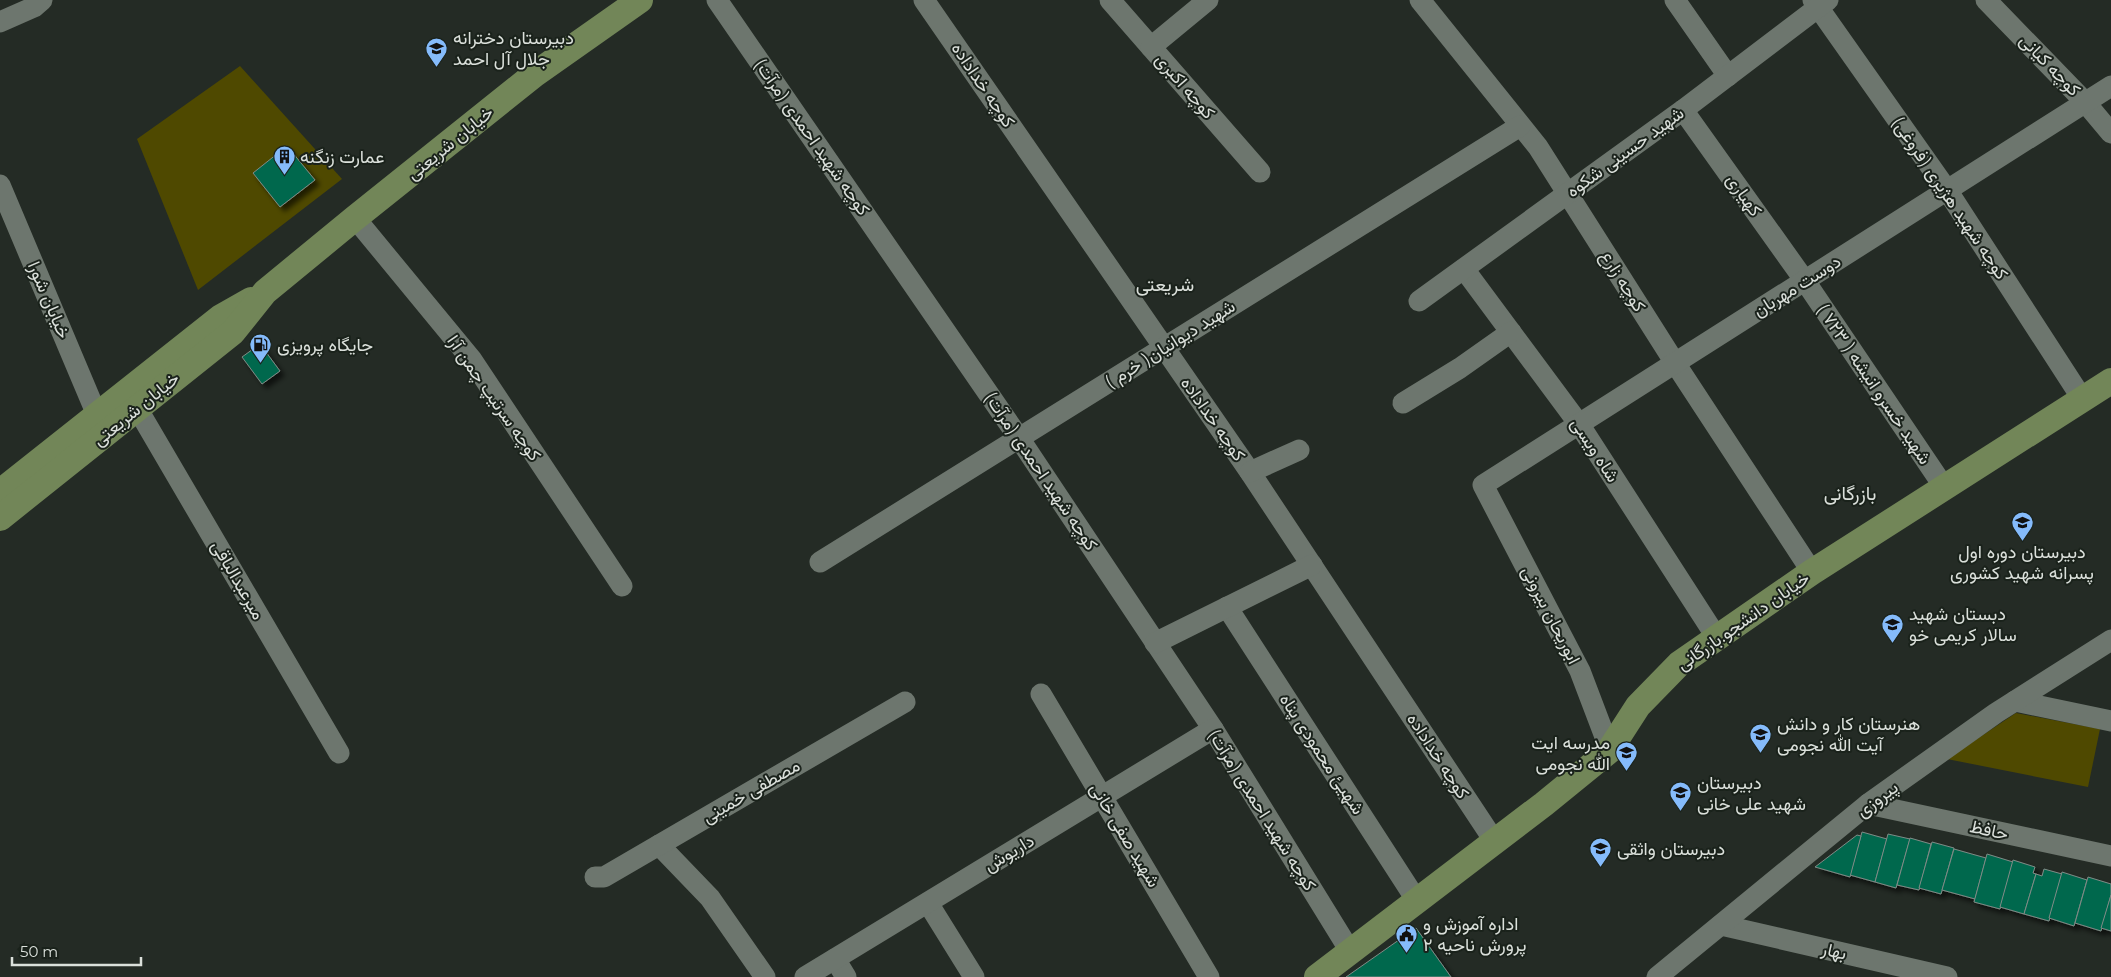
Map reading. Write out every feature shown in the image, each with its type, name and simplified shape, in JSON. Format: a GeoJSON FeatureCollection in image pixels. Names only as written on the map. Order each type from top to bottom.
{"type":"FeatureCollection","features":[{"type":"Feature","properties":{"kind":"main road","name":"خیابان شریعتی"},"geometry":{"type":"LineString","coordinates":[[0,492],[222,317],[265,292],[535,74],[640,0]]}},
{"type":"Feature","properties":{"kind":"main road","name":"خیابان شریعتی"},"geometry":{"type":"LineString","coordinates":[[0,518],[233,332],[265,292]]}},
{"type":"Feature","properties":{"kind":"main road","name":"خیابان دانشجو.بازرگانی"},"geometry":{"type":"LineString","coordinates":[[1317,977],[1495,842],[1610,750],[1638,706],[1679,664],[1812,572],[2111,381]]}},
{"type":"Feature","properties":{"kind":"street"},"geometry":{"type":"LineString","coordinates":[[0,22],[34,7],[42,0]]}},
{"type":"Feature","properties":{"kind":"street","name":"کوچه شهید احمدی (مرآت)"},"geometry":{"type":"LineString","coordinates":[[717,0],[1019,438],[1213,729],[1350,951]]}},
{"type":"Feature","properties":{"kind":"street","name":"کوچه خداداده"},"geometry":{"type":"LineString","coordinates":[[924,0],[1250,472],[1495,842]]}},
{"type":"Feature","properties":{"kind":"street","name":"کوچه اکبری"},"geometry":{"type":"LineString","coordinates":[[1110,0],[1260,172]]}},
{"type":"Feature","properties":{"kind":"street"},"geometry":{"type":"LineString","coordinates":[[1151,48],[1208,0]]}},
{"type":"Feature","properties":{"kind":"street","name":"کوچه زارع"},"geometry":{"type":"LineString","coordinates":[[1420,0],[1538,147],[1675,363],[1812,572]]}},
{"type":"Feature","properties":{"kind":"street"},"geometry":{"type":"LineString","coordinates":[[1676,0],[1728,76]]}},
{"type":"Feature","properties":{"kind":"street","name":"کوچه کیانی"},"geometry":{"type":"LineString","coordinates":[[1986,0],[2085,102],[2111,133]]}},
{"type":"Feature","properties":{"kind":"street","name":"شهید حسینی شکوه"},"geometry":{"type":"LineString","coordinates":[[1419,301],[1683,110],[1820,2]]}},
{"type":"Feature","properties":{"kind":"street","name":"کوچه شهید هژیری (فروغی)"},"geometry":{"type":"LineString","coordinates":[[1820,2],[2083,400]]}},
{"type":"Feature","properties":{"kind":"street","name":"دوست مهربان"},"geometry":{"type":"LineString","coordinates":[[1483,485],[2111,86]]}},
{"type":"Feature","properties":{"kind":"street","name":"کهیاری"},"geometry":{"type":"LineString","coordinates":[[1683,110],[1805,281]]}},
{"type":"Feature","properties":{"kind":"street","name":"شهید دیوانیان( خرم )"},"geometry":{"type":"LineString","coordinates":[[820,562],[1520,126]]}},
{"type":"Feature","properties":{"kind":"street","name":"خیابان شورا"},"geometry":{"type":"LineString","coordinates":[[0,185],[97,415]]}},
{"type":"Feature","properties":{"kind":"street","name":"کوچه سرتیپ چمن آرا"},"geometry":{"type":"LineString","coordinates":[[355,218],[472,360],[622,586]]}},
{"type":"Feature","properties":{"kind":"street","name":"شاه ویسی"},"geometry":{"type":"LineString","coordinates":[[1464,269],[1579,424],[1717,638]]}},
{"type":"Feature","properties":{"kind":"street","name":"شهید خسرو انیشه ( ۷۲۳ )"},"geometry":{"type":"LineString","coordinates":[[1805,281],[1944,487]]}},
{"type":"Feature","properties":{"kind":"street"},"geometry":{"type":"LineString","coordinates":[[1404,403],[1460,368],[1511,332]]}},
{"type":"Feature","properties":{"kind":"street","name":"میرعبدالباقی"},"geometry":{"type":"LineString","coordinates":[[137,408],[338,753]]}},
{"type":"Feature","properties":{"kind":"street"},"geometry":{"type":"LineString","coordinates":[[1250,472],[1299,450]]}},
{"type":"Feature","properties":{"kind":"street","name":"ابوریحان بیرونی"},"geometry":{"type":"LineString","coordinates":[[1483,485],[1580,671],[1610,750]]}},
{"type":"Feature","properties":{"kind":"street"},"geometry":{"type":"LineString","coordinates":[[1155,643],[1312,565]]}},
{"type":"Feature","properties":{"kind":"street","name":"شهیئ محمودی پناه"},"geometry":{"type":"LineString","coordinates":[[1227,608],[1417,901]]}},
{"type":"Feature","properties":{"kind":"street","name":"پیروزی"},"geometry":{"type":"LineString","coordinates":[[1657,977],[1868,804],[2015,701],[2111,640]]}},
{"type":"Feature","properties":{"kind":"street","name":"شهید صفی خانی"},"geometry":{"type":"LineString","coordinates":[[1041,694],[1209,977]]}},
{"type":"Feature","properties":{"kind":"street"},"geometry":{"type":"LineString","coordinates":[[2015,701],[2111,721]]}},
{"type":"Feature","properties":{"kind":"street","name":"مصطفی خمینی"},"geometry":{"type":"LineString","coordinates":[[595,877],[604,877],[904,702]]}},
{"type":"Feature","properties":{"kind":"street","name":"داریوش"},"geometry":{"type":"LineString","coordinates":[[805,977],[1213,729]]}},
{"type":"Feature","properties":{"kind":"street","name":"حافظ"},"geometry":{"type":"LineString","coordinates":[[1868,804],[2111,856]]}},
{"type":"Feature","properties":{"kind":"street"},"geometry":{"type":"LineString","coordinates":[[659,845],[710,898],[764,977]]}},
{"type":"Feature","properties":{"kind":"street"},"geometry":{"type":"LineString","coordinates":[[928,903],[974,977]]}},
{"type":"Feature","properties":{"kind":"street","name":"بهار"},"geometry":{"type":"LineString","coordinates":[[1721,925],[1947,977]]}},
{"type":"Feature","properties":{"kind":"street"},"geometry":{"type":"LineString","coordinates":[[836,959],[846,977]]}},
{"type":"Feature","properties":{"kind":"shaded area"},"geometry":{"type":"Polygon","coordinates":[[[240,66],[342,179],[198,290],[137,139],[240,66]]]}},
{"type":"Feature","properties":{"kind":"shaded area"},"geometry":{"type":"Polygon","coordinates":[[[2016,713],[2100,729],[2088,787],[1947,759],[2016,713]]]}},
{"type":"Feature","properties":{"kind":"building","name":"عمارت زنگنه"},"geometry":{"type":"Polygon","coordinates":[[[287,146],[315,180],[280,207],[253,173],[287,146]]]}},
{"type":"Feature","properties":{"kind":"building","name":"جایگاه پرویزی"},"geometry":{"type":"Polygon","coordinates":[[[260,344],[280,371],[262,384],[242,357],[260,344]]]}},
{"type":"Feature","properties":{"kind":"building"},"geometry":{"type":"Polygon","coordinates":[[[1862,832],[1887,839],[1875,882],[1850,875],[1862,832]]]}},
{"type":"Feature","properties":{"kind":"building"},"geometry":{"type":"Polygon","coordinates":[[[1888,834],[1910,839],[1896,888],[1875,882],[1888,834]]]}},
{"type":"Feature","properties":{"kind":"building"},"geometry":{"type":"Polygon","coordinates":[[[1857,835],[1861,836],[1850,877],[1815,867],[1857,835]]]}},
{"type":"Feature","properties":{"kind":"building"},"geometry":{"type":"Polygon","coordinates":[[[1910,838],[1931,844],[1919,890],[1897,885],[1910,838]]]}},
{"type":"Feature","properties":{"kind":"building"},"geometry":{"type":"Polygon","coordinates":[[[1932,842],[1954,848],[1941,894],[1919,888],[1932,842]]]}},
{"type":"Feature","properties":{"kind":"building"},"geometry":{"type":"Polygon","coordinates":[[[1954,849],[1986,858],[1975,899],[1942,890],[1954,849]]]}},
{"type":"Feature","properties":{"kind":"building"},"geometry":{"type":"Polygon","coordinates":[[[1987,854],[2013,862],[2000,909],[1974,902],[1987,854]]]}},
{"type":"Feature","properties":{"kind":"building"},"geometry":{"type":"Polygon","coordinates":[[[2013,860],[2035,867],[2033,873],[2036,874],[2024,914],[2000,907],[2013,860]]]}},
{"type":"Feature","properties":{"kind":"building"},"geometry":{"type":"Polygon","coordinates":[[[2044,869],[2062,874],[2049,921],[2024,914],[2036,874],[2042,876],[2044,869]]]}},
{"type":"Feature","properties":{"kind":"building"},"geometry":{"type":"Polygon","coordinates":[[[2062,872],[2087,880],[2074,926],[2049,918],[2062,872]]]}},
{"type":"Feature","properties":{"kind":"building"},"geometry":{"type":"Polygon","coordinates":[[[2088,877],[2111,884],[2111,895],[2101,931],[2075,923],[2088,877]]]}},
{"type":"Feature","properties":{"kind":"building"},"geometry":{"type":"Polygon","coordinates":[[[2111,895],[2111,931],[2101,928],[2111,895]]]}},
{"type":"Feature","properties":{"kind":"building","name":"اداره آموزش و پرورش ناحیه ۲"},"geometry":{"type":"Polygon","coordinates":[[[1416,928],[1451,977],[1346,977],[1416,928]]]}},
{"type":"Feature","properties":{"kind":"place","name":"دبیرستان دخترانه جلال آل احمد"},"geometry":{"type":"Point","coordinates":[437,67]}},
{"type":"Feature","properties":{"kind":"place","name":"عمارت زنگنه"},"geometry":{"type":"Point","coordinates":[284,176]}},
{"type":"Feature","properties":{"kind":"place","name":"جایگاه پرویزی"},"geometry":{"type":"Point","coordinates":[261,364]}},
{"type":"Feature","properties":{"kind":"place","name":"دبیرستان دوره اول پسرانه شهید کشوری"},"geometry":{"type":"Point","coordinates":[2022,541]}},
{"type":"Feature","properties":{"kind":"place","name":"دبستان شهید سالار کریمی خو"},"geometry":{"type":"Point","coordinates":[1893,643]}},
{"type":"Feature","properties":{"kind":"place","name":"هنرستان کار و دانش آیت الله نجومی"},"geometry":{"type":"Point","coordinates":[1761,753]}},
{"type":"Feature","properties":{"kind":"place","name":"مدرسه ایت الله نجومی"},"geometry":{"type":"Point","coordinates":[1626,772]}},
{"type":"Feature","properties":{"kind":"place","name":"دبیرستان شهید علی خانی"},"geometry":{"type":"Point","coordinates":[1681,812]}},
{"type":"Feature","properties":{"kind":"place","name":"دبیرستان واثقی"},"geometry":{"type":"Point","coordinates":[1601,868]}},
{"type":"Feature","properties":{"kind":"place","name":"اداره آموزش و پرورش ناحیه ۲"},"geometry":{"type":"Point","coordinates":[1407,953]}},
{"type":"Feature","properties":{"kind":"district","name":"شریعتی"},"geometry":{"type":"Point","coordinates":[1165,284]}},
{"type":"Feature","properties":{"kind":"district","name":"بازرگانی"},"geometry":{"type":"Point","coordinates":[1850,493]}}]}
